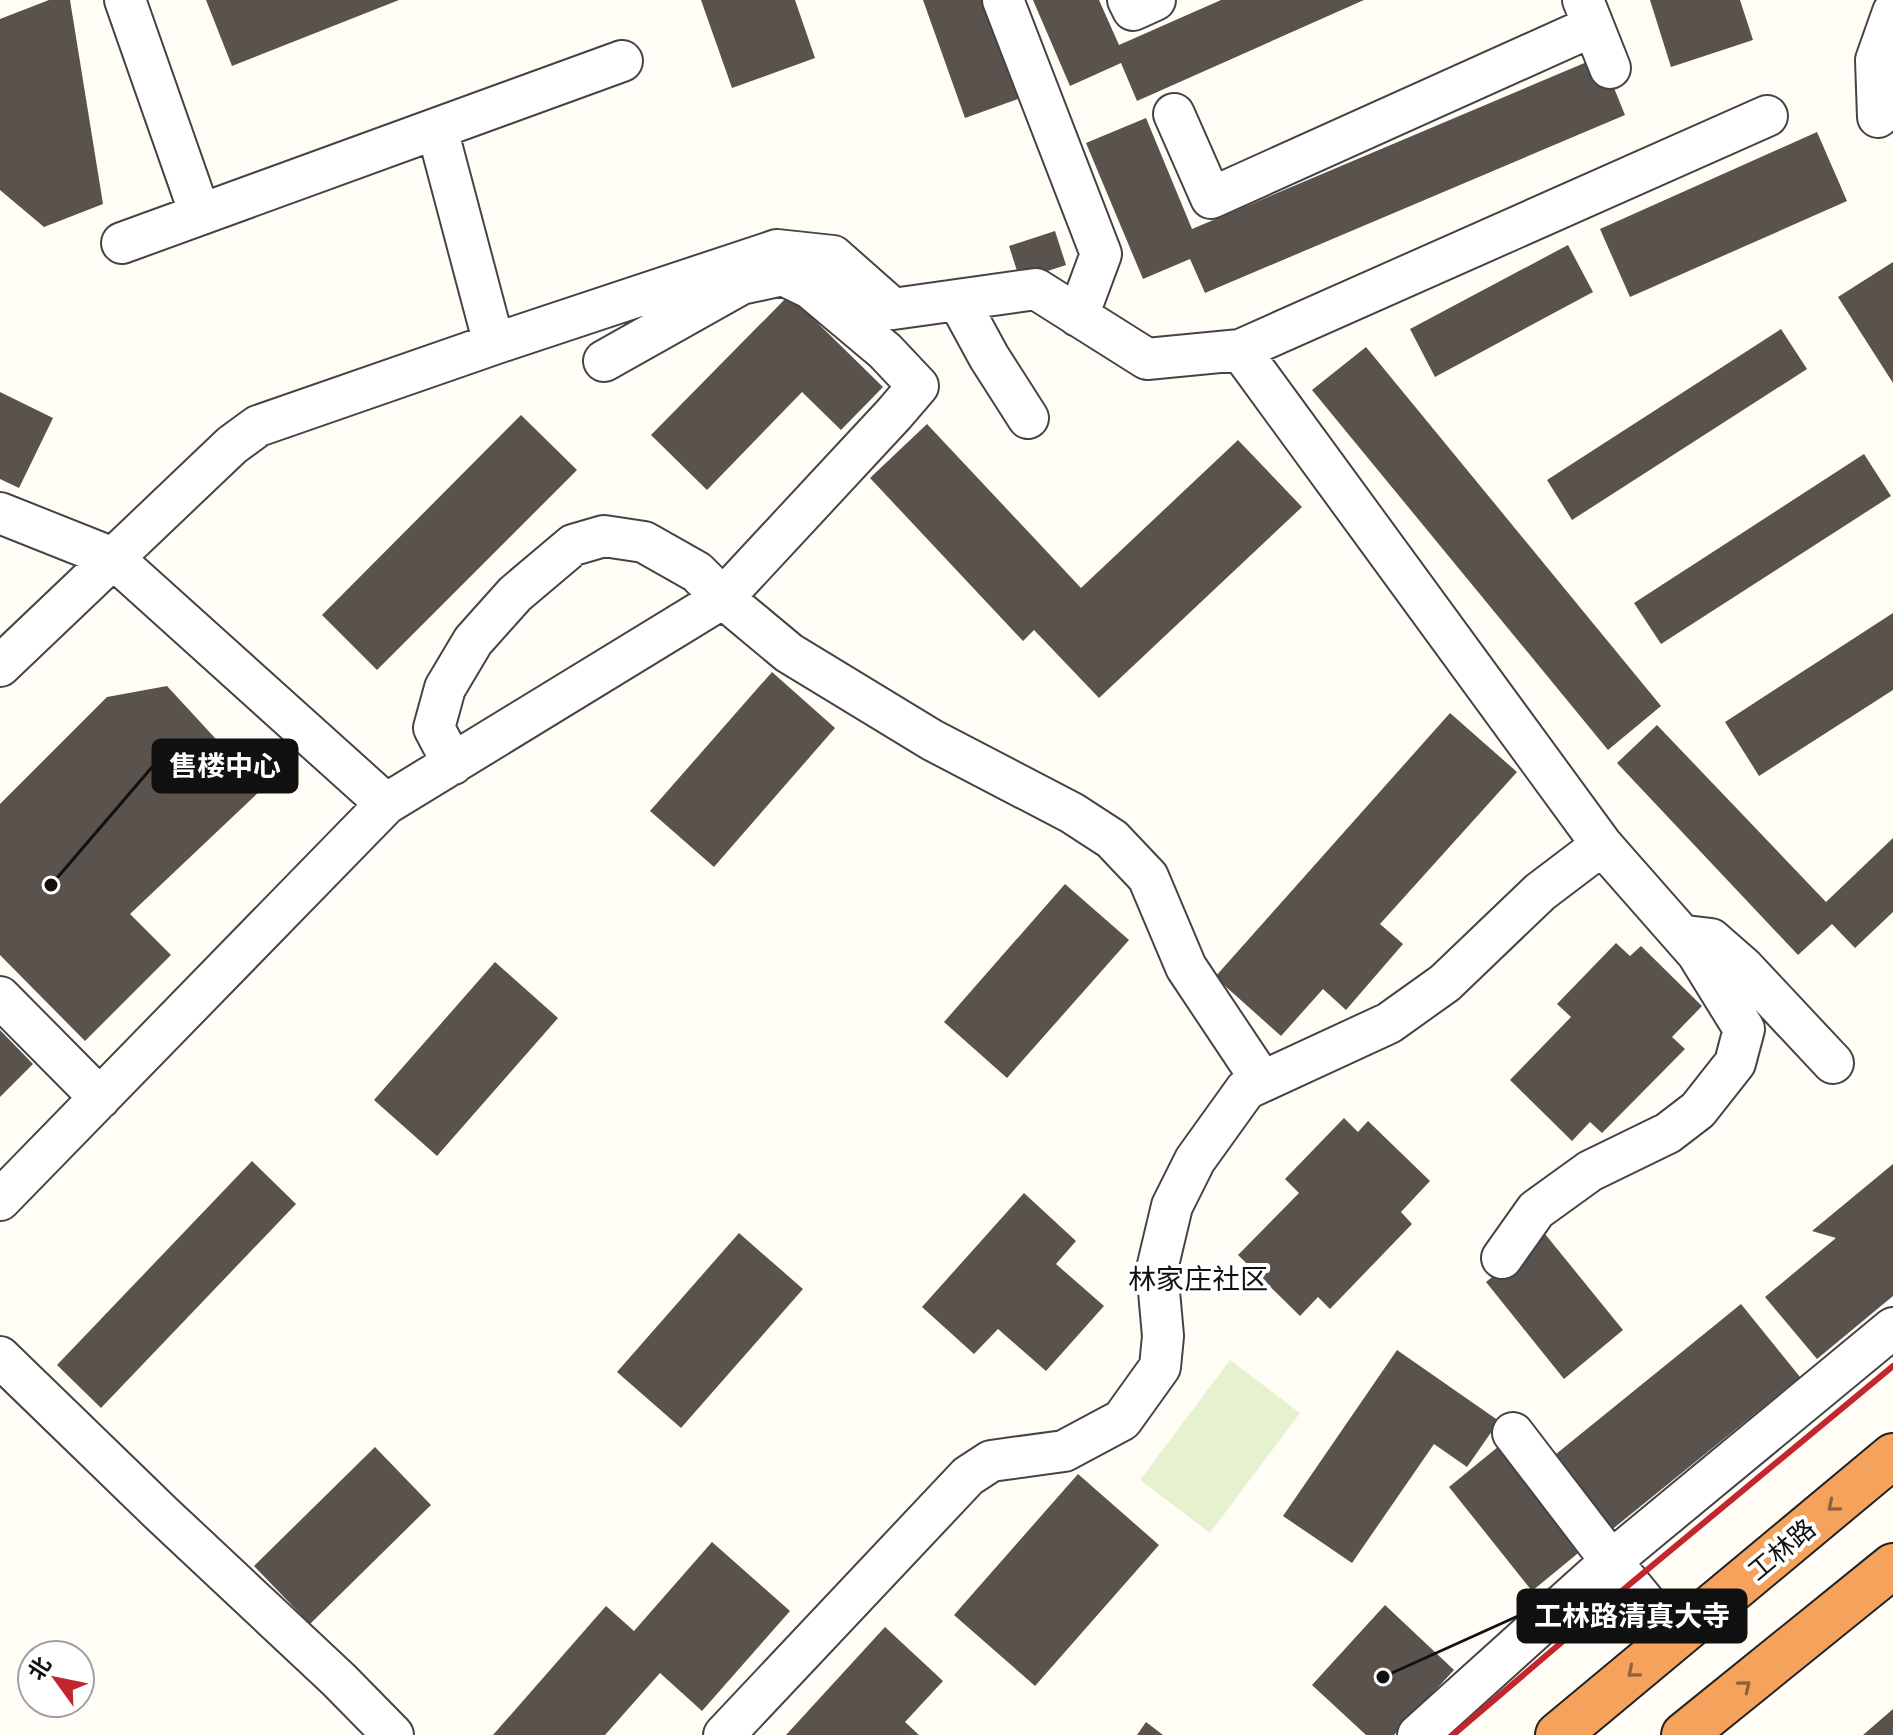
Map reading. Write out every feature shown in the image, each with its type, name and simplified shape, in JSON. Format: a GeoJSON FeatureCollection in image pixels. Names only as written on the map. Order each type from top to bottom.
{"type":"FeatureCollection","features":[{"type":"Feature","properties":{"kind":"highway","name":"工林路"},"geometry":{"type":"LineString","coordinates":[[1558,1735],[1893,1456]]}},
{"type":"Feature","properties":{"kind":"highway"},"geometry":{"type":"LineString","coordinates":[[1684,1735],[1893,1566]]}},
{"type":"Feature","properties":{"kind":"street"},"geometry":{"type":"LineString","coordinates":[[125,0],[200,214]]}},
{"type":"Feature","properties":{"kind":"street"},"geometry":{"type":"LineString","coordinates":[[1003,0],[1101,254],[1078,316]]}},
{"type":"Feature","properties":{"kind":"street"},"geometry":{"type":"LineString","coordinates":[[1128,0],[1133,10],[1155,0]]}},
{"type":"Feature","properties":{"kind":"street"},"geometry":{"type":"LineString","coordinates":[[1878,117],[1876,60],[1893,12]]}},
{"type":"Feature","properties":{"kind":"street"},"geometry":{"type":"LineString","coordinates":[[1174,114],[1211,198],[1588,13],[1610,68]]}},
{"type":"Feature","properties":{"kind":"street"},"geometry":{"type":"LineString","coordinates":[[122,243],[622,61]]}},
{"type":"Feature","properties":{"kind":"street"},"geometry":{"type":"LineString","coordinates":[[0,666],[232,445],[258,426],[777,250],[833,256],[893,309],[1036,289],[1147,359],[1240,350],[1767,116]]}},
{"type":"Feature","properties":{"kind":"street"},"geometry":{"type":"LineString","coordinates":[[437,129],[494,344]]}},
{"type":"Feature","properties":{"kind":"street"},"geometry":{"type":"LineString","coordinates":[[0,1200],[386,804],[723,598],[918,386],[885,351],[810,288],[783,275],[741,284],[604,361]]}},
{"type":"Feature","properties":{"kind":"street"},"geometry":{"type":"LineString","coordinates":[[958,300],[989,357],[1028,418]]}},
{"type":"Feature","properties":{"kind":"street"},"geometry":{"type":"LineString","coordinates":[[1240,350],[1602,845],[1697,953],[1744,1029],[1735,1063],[1698,1110],[1668,1133],[1590,1171],[1536,1210],[1502,1258]]}},
{"type":"Feature","properties":{"kind":"street"},"geometry":{"type":"LineString","coordinates":[[0,513],[113,558],[386,804]]}},
{"type":"Feature","properties":{"kind":"street"},"geometry":{"type":"LineString","coordinates":[[453,764],[434,728],[445,688],[473,641],[515,594],[573,545],[604,536],[644,542],[697,572],[789,653],[932,740],[1072,813],[1112,839],[1148,877],[1186,967],[1262,1081]]}},
{"type":"Feature","properties":{"kind":"street"},"geometry":{"type":"LineString","coordinates":[[724,1735],[968,1476],[991,1461],[1064,1451],[1122,1420],[1160,1367],[1163,1336],[1157,1269],[1172,1206],[1195,1160],[1246,1089],[1389,1023],[1445,983],[1540,892],[1602,845]]}},
{"type":"Feature","properties":{"kind":"street"},"geometry":{"type":"LineString","coordinates":[[1682,935],[1711,939],[1743,967],[1833,1063]]}},
{"type":"Feature","properties":{"kind":"street"},"geometry":{"type":"LineString","coordinates":[[0,997],[100,1098]]}},
{"type":"Feature","properties":{"kind":"street"},"geometry":{"type":"LineString","coordinates":[[1418,1735],[1611,1561],[1893,1328]]}},
{"type":"Feature","properties":{"kind":"street"},"geometry":{"type":"LineString","coordinates":[[0,1357],[393,1735]]}},
{"type":"Feature","properties":{"kind":"street"},"geometry":{"type":"LineString","coordinates":[[1513,1433],[1674,1638]]}},
{"type":"Feature","properties":{"kind":"green space"},"geometry":{"type":"Polygon","coordinates":[[[1230,1360],[1300,1413],[1210,1533],[1140,1480],[1230,1360]]]}},
{"type":"Feature","properties":{"kind":"building"},"geometry":{"type":"Polygon","coordinates":[[[49,0],[70,0],[103,204],[44,227],[0,190],[0,19],[49,0]]]}},
{"type":"Feature","properties":{"kind":"building"},"geometry":{"type":"Polygon","coordinates":[[[206,0],[399,0],[232,66],[206,0]]]}},
{"type":"Feature","properties":{"kind":"building"},"geometry":{"type":"Polygon","coordinates":[[[701,0],[795,0],[815,58],[732,88],[701,0]]]}},
{"type":"Feature","properties":{"kind":"building"},"geometry":{"type":"Polygon","coordinates":[[[923,0],[991,0],[1026,96],[965,118],[923,0]]]}},
{"type":"Feature","properties":{"kind":"building"},"geometry":{"type":"Polygon","coordinates":[[[1033,0],[1099,0],[1119,45],[1221,0],[1364,0],[1137,101],[1121,63],[1070,86],[1033,0]]]}},
{"type":"Feature","properties":{"kind":"building"},"geometry":{"type":"Polygon","coordinates":[[[1650,0],[1740,0],[1753,40],[1671,67],[1650,0]]]}},
{"type":"Feature","properties":{"kind":"building"},"geometry":{"type":"Polygon","coordinates":[[[1601,56],[1625,115],[1205,293],[1190,259],[1143,279],[1086,143],[1146,118],[1192,229],[1601,56]]]}},
{"type":"Feature","properties":{"kind":"building"},"geometry":{"type":"Polygon","coordinates":[[[1817,132],[1847,201],[1630,297],[1600,229],[1817,132]]]}},
{"type":"Feature","properties":{"kind":"building"},"geometry":{"type":"Polygon","coordinates":[[[1055,231],[1066,265],[1020,280],[1009,246],[1055,231]]]}},
{"type":"Feature","properties":{"kind":"building"},"geometry":{"type":"Polygon","coordinates":[[[1568,245],[1593,292],[1435,377],[1410,329],[1568,245]]]}},
{"type":"Feature","properties":{"kind":"building"},"geometry":{"type":"Polygon","coordinates":[[[1893,262],[1893,383],[1838,297],[1893,262]]]}},
{"type":"Feature","properties":{"kind":"building"},"geometry":{"type":"Polygon","coordinates":[[[789,295],[883,387],[841,430],[802,392],[707,490],[651,435],[789,295]]]}},
{"type":"Feature","properties":{"kind":"building"},"geometry":{"type":"Polygon","coordinates":[[[1781,329],[1807,369],[1572,520],[1547,480],[1781,329]]]}},
{"type":"Feature","properties":{"kind":"building"},"geometry":{"type":"Polygon","coordinates":[[[1366,347],[1661,706],[1608,750],[1312,390],[1366,347]]]}},
{"type":"Feature","properties":{"kind":"building"},"geometry":{"type":"Polygon","coordinates":[[[0,392],[53,418],[19,488],[0,479],[0,392]]]}},
{"type":"Feature","properties":{"kind":"building"},"geometry":{"type":"Polygon","coordinates":[[[521,415],[577,470],[377,670],[322,615],[521,415]]]}},
{"type":"Feature","properties":{"kind":"building"},"geometry":{"type":"Polygon","coordinates":[[[927,424],[1081,588],[1238,440],[1302,507],[1099,698],[1034,630],[1023,641],[870,478],[927,424]]]}},
{"type":"Feature","properties":{"kind":"building"},"geometry":{"type":"Polygon","coordinates":[[[1864,454],[1891,496],[1661,644],[1634,603],[1864,454]]]}},
{"type":"Feature","properties":{"kind":"building"},"geometry":{"type":"Polygon","coordinates":[[[1893,613],[1893,690],[1759,776],[1725,722],[1893,613]]]}},
{"type":"Feature","properties":{"kind":"building"},"geometry":{"type":"Polygon","coordinates":[[[772,672],[835,728],[714,867],[650,811],[772,672]]]}},
{"type":"Feature","properties":{"kind":"building"},"geometry":{"type":"Polygon","coordinates":[[[167,686],[262,789],[130,914],[171,955],[85,1041],[0,955],[0,804],[107,697],[167,686]]]}},
{"type":"Feature","properties":{"kind":"building"},"geometry":{"type":"Polygon","coordinates":[[[1450,713],[1517,772],[1380,924],[1403,944],[1346,1010],[1323,989],[1281,1036],[1215,977],[1450,713]]]}},
{"type":"Feature","properties":{"kind":"building"},"geometry":{"type":"Polygon","coordinates":[[[1657,725],[1826,902],[1893,838],[1893,912],[1855,948],[1832,924],[1798,955],[1617,763],[1657,725]]]}},
{"type":"Feature","properties":{"kind":"building"},"geometry":{"type":"Polygon","coordinates":[[[1065,884],[1129,940],[1007,1078],[944,1022],[1065,884]]]}},
{"type":"Feature","properties":{"kind":"building"},"geometry":{"type":"Polygon","coordinates":[[[1616,943],[1630,956],[1641,946],[1702,1006],[1672,1037],[1685,1049],[1602,1133],[1590,1122],[1572,1141],[1510,1080],[1571,1017],[1557,1004],[1616,943]]]}},
{"type":"Feature","properties":{"kind":"building"},"geometry":{"type":"Polygon","coordinates":[[[495,962],[558,1018],[437,1156],[374,1100],[495,962]]]}},
{"type":"Feature","properties":{"kind":"building"},"geometry":{"type":"Polygon","coordinates":[[[0,1030],[33,1064],[0,1097],[0,1030]]]}},
{"type":"Feature","properties":{"kind":"building"},"geometry":{"type":"Polygon","coordinates":[[[1344,1118],[1358,1132],[1368,1121],[1430,1181],[1401,1212],[1412,1224],[1330,1309],[1318,1297],[1300,1316],[1238,1255],[1299,1193],[1285,1179],[1344,1118]]]}},
{"type":"Feature","properties":{"kind":"building"},"geometry":{"type":"Polygon","coordinates":[[[252,1161],[296,1204],[101,1408],[57,1365],[252,1161]]]}},
{"type":"Feature","properties":{"kind":"building"},"geometry":{"type":"Polygon","coordinates":[[[1893,1164],[1893,1296],[1817,1359],[1765,1297],[1836,1238],[1812,1231],[1893,1164]]]}},
{"type":"Feature","properties":{"kind":"building"},"geometry":{"type":"Polygon","coordinates":[[[1024,1193],[1076,1241],[1056,1264],[1104,1306],[1046,1371],[998,1329],[974,1354],[922,1307],[1024,1193]]]}},
{"type":"Feature","properties":{"kind":"building"},"geometry":{"type":"Polygon","coordinates":[[[739,1233],[803,1289],[681,1428],[617,1372],[739,1233]]]}},
{"type":"Feature","properties":{"kind":"building"},"geometry":{"type":"Polygon","coordinates":[[[1545,1234],[1623,1330],[1564,1379],[1486,1282],[1545,1234]]]}},
{"type":"Feature","properties":{"kind":"building"},"geometry":{"type":"Polygon","coordinates":[[[1741,1304],[1800,1377],[1604,1536],[1545,1463],[1741,1304]]]}},
{"type":"Feature","properties":{"kind":"building"},"geometry":{"type":"Polygon","coordinates":[[[1397,1350],[1499,1421],[1467,1467],[1434,1444],[1352,1563],[1283,1516],[1397,1350]]]}},
{"type":"Feature","properties":{"kind":"building"},"geometry":{"type":"Polygon","coordinates":[[[1504,1442],[1588,1545],[1532,1591],[1449,1487],[1504,1442]]]}},
{"type":"Feature","properties":{"kind":"building"},"geometry":{"type":"Polygon","coordinates":[[[375,1447],[431,1505],[310,1624],[254,1566],[375,1447]]]}},
{"type":"Feature","properties":{"kind":"building"},"geometry":{"type":"Polygon","coordinates":[[[1078,1474],[1159,1545],[1035,1686],[954,1615],[1078,1474]]]}},
{"type":"Feature","properties":{"kind":"building"},"geometry":{"type":"Polygon","coordinates":[[[712,1542],[790,1611],[702,1711],[660,1673],[605,1735],[493,1735],[606,1606],[634,1631],[712,1542]]]}},
{"type":"Feature","properties":{"kind":"building"},"geometry":{"type":"Polygon","coordinates":[[[1385,1605],[1454,1670],[1394,1735],[1366,1735],[1312,1685],[1385,1605]]]}},
{"type":"Feature","properties":{"kind":"building"},"geometry":{"type":"Polygon","coordinates":[[[885,1627],[943,1681],[905,1722],[919,1735],[786,1735],[885,1627]]]}},
{"type":"Feature","properties":{"kind":"building"},"geometry":{"type":"Polygon","coordinates":[[[1893,1709],[1893,1735],[1863,1735],[1893,1709]]]}},
{"type":"Feature","properties":{"kind":"building"},"geometry":{"type":"Polygon","coordinates":[[[1146,1722],[1163,1735],[1137,1735],[1146,1722]]]}},
{"type":"Feature","properties":{"kind":"railway"},"geometry":{"type":"LineString","coordinates":[[1453,1735],[1893,1366]]}},
{"type":"Feature","properties":{"kind":"place","name":"售楼中心"},"geometry":{"type":"Point","coordinates":[51,885]}},
{"type":"Feature","properties":{"kind":"place","name":"工林路清真大寺"},"geometry":{"type":"Point","coordinates":[1383,1677]}},
{"type":"Feature","properties":{"kind":"district","name":"林家庄社区"},"geometry":{"type":"Point","coordinates":[1198,1278]}}]}
